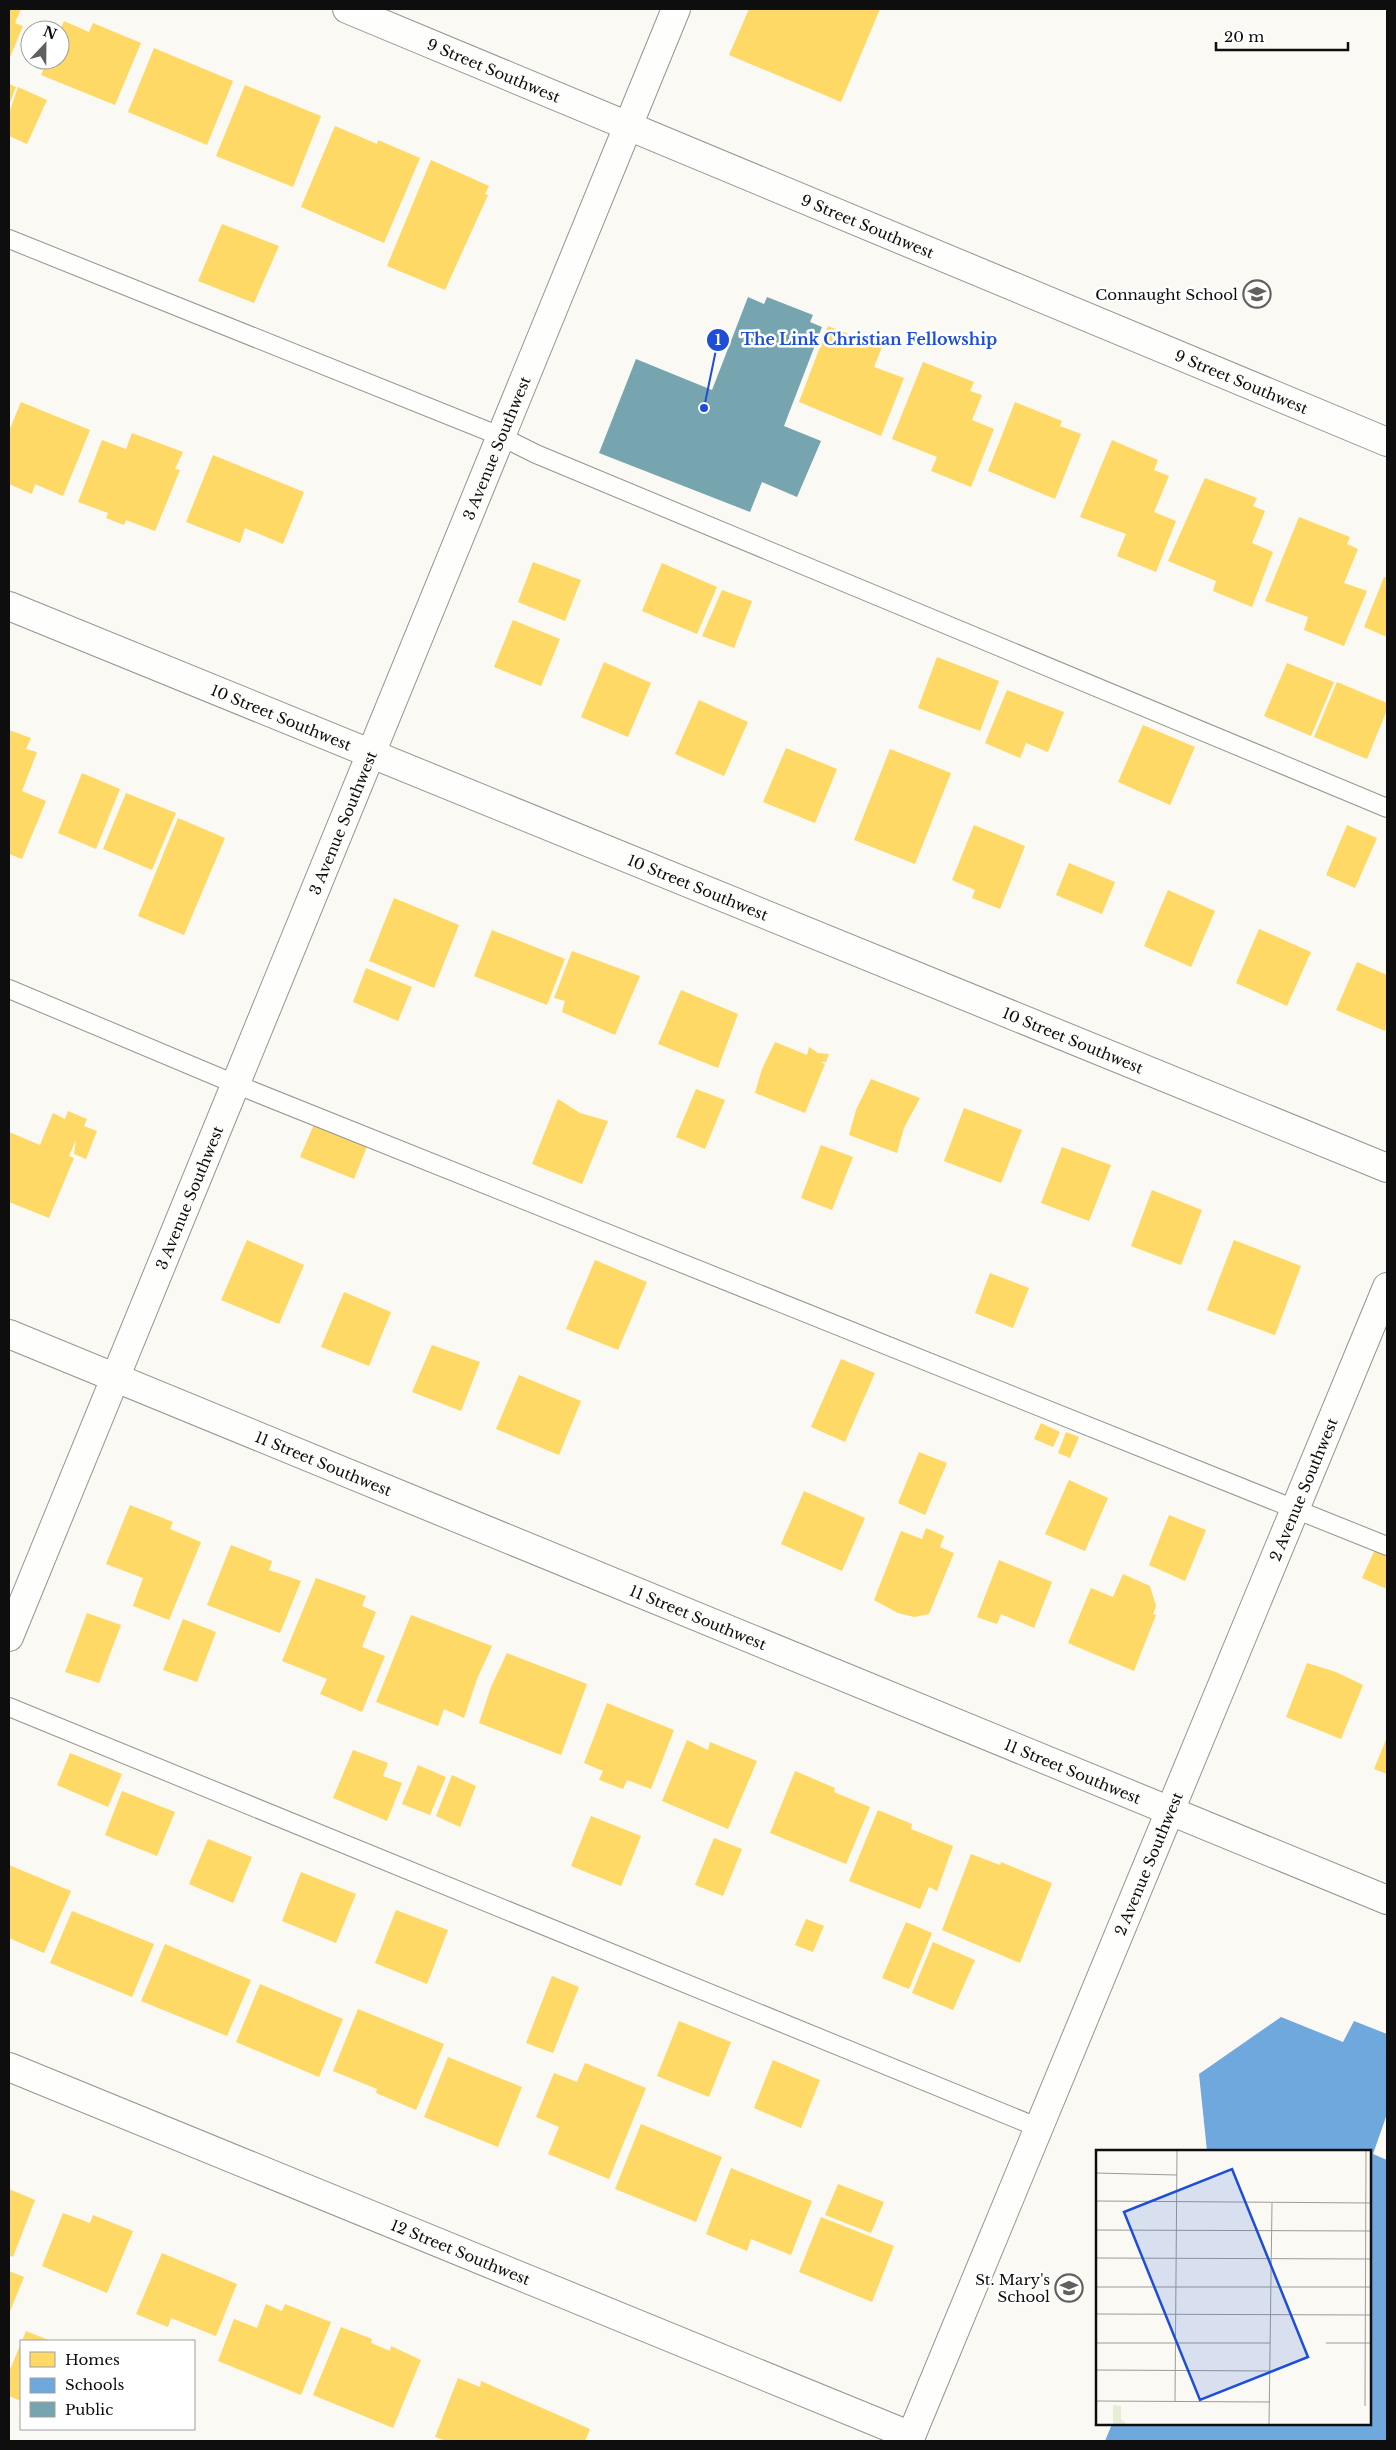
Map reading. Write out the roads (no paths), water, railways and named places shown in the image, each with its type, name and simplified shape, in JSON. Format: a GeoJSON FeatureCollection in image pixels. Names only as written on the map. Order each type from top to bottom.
{"type":"FeatureCollection","features":[{"type":"Feature","properties":{"kind":"street","name":"9 Street Southwest"},"geometry":{"type":"LineString","coordinates":[[347,9],[1387,442]]}},
{"type":"Feature","properties":{"kind":"street","name":"3 Avenue Southwest"},"geometry":{"type":"LineString","coordinates":[[9,1637],[676,9]]}},
{"type":"Feature","properties":{"kind":"street","name":"10 Street Southwest"},"geometry":{"type":"LineString","coordinates":[[9,606],[370,755],[1387,1168]]}},
{"type":"Feature","properties":{"kind":"street","name":"2 Avenue Southwest"},"geometry":{"type":"LineString","coordinates":[[910,2439],[1037,2128],[1387,1287]]}},
{"type":"Feature","properties":{"kind":"street","name":"11 Street Southwest"},"geometry":{"type":"LineString","coordinates":[[9,1334],[1387,1900]]}},
{"type":"Feature","properties":{"kind":"street","name":"12 Street Southwest"},"geometry":{"type":"LineString","coordinates":[[9,2067],[910,2439]]}},
{"type":"Feature","properties":{"kind":"lane"},"geometry":{"type":"LineString","coordinates":[[9,239],[500,436],[545,458],[1387,808]]}},
{"type":"Feature","properties":{"kind":"lane"},"geometry":{"type":"LineString","coordinates":[[9,989],[236,1084],[1387,1546]]}},
{"type":"Feature","properties":{"kind":"lane"},"geometry":{"type":"LineString","coordinates":[[9,1707],[1037,2128]]}},
{"type":"Feature","properties":{"kind":"place","name":"Connaught School"},"geometry":{"type":"Point","coordinates":[1257,294]}},
{"type":"Feature","properties":{"kind":"place","name":"The Link Christian Fellowship"},"geometry":{"type":"Point","coordinates":[704,408]}},
{"type":"Feature","properties":{"kind":"place","name":"St. Mary's School"},"geometry":{"type":"Point","coordinates":[1069,2288]}}]}
